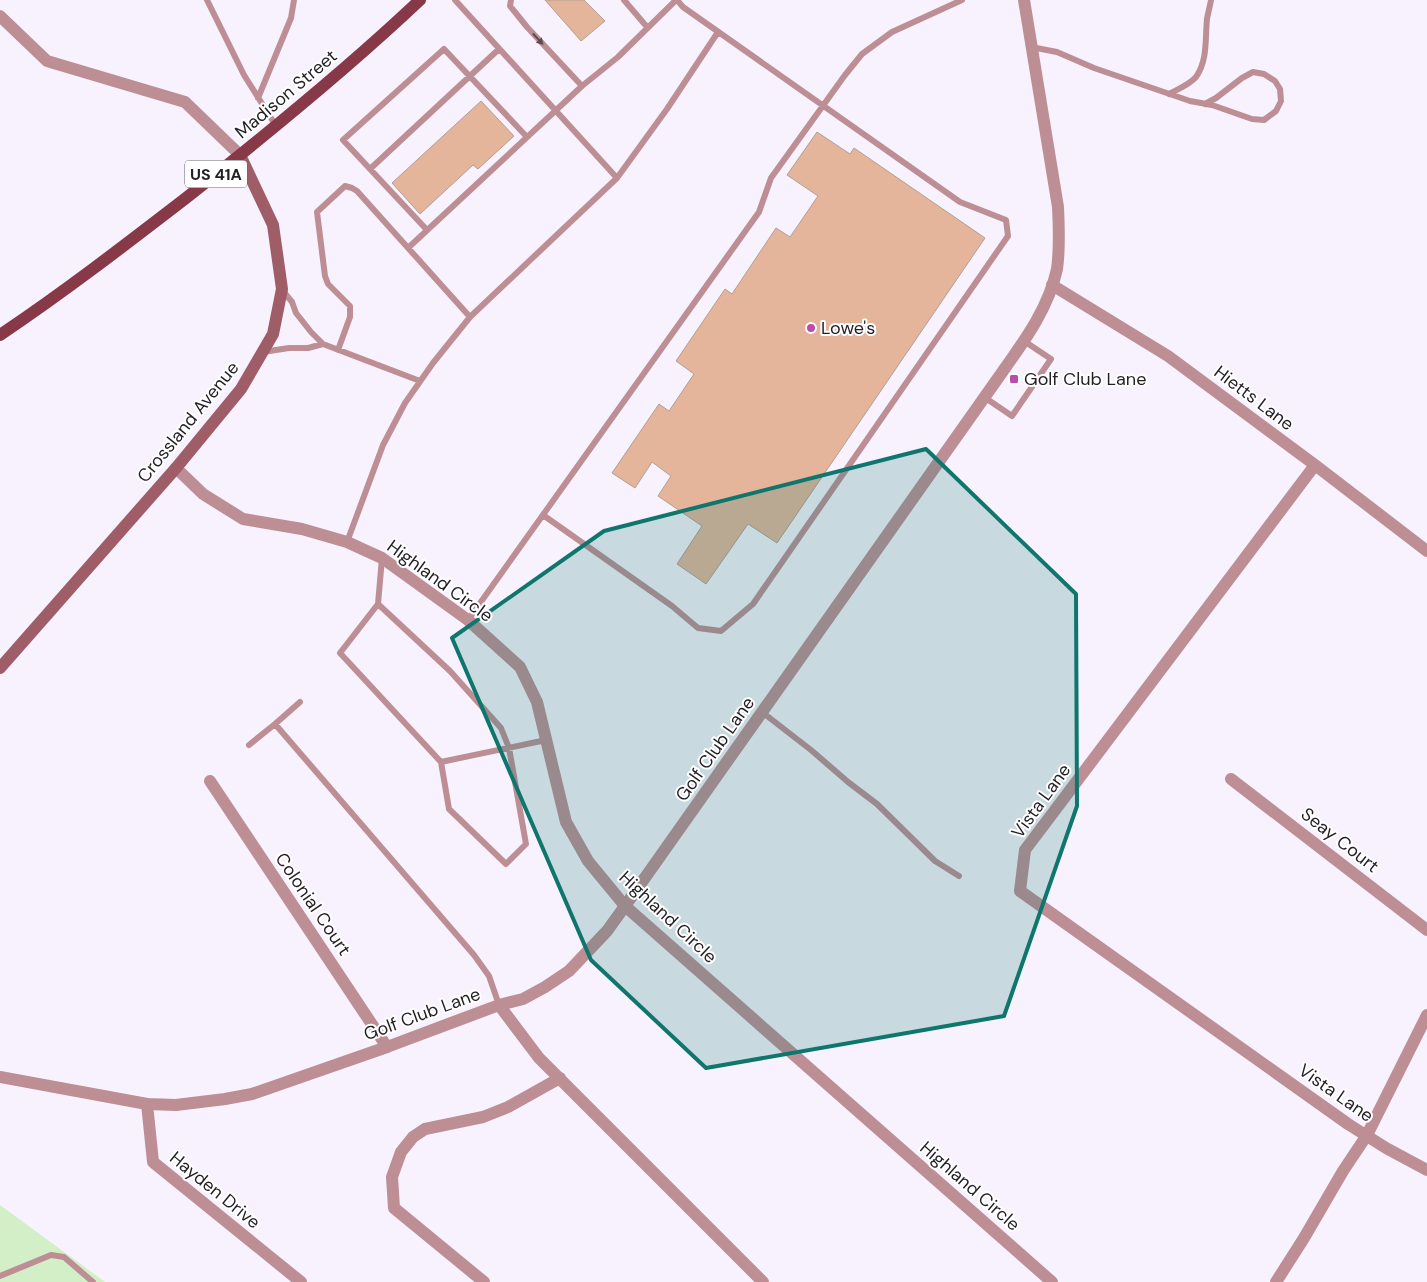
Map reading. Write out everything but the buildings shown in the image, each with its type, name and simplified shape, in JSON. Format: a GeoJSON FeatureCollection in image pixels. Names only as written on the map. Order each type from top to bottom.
{"type":"FeatureCollection","features":[{"type":"Feature","properties":{"kind":"main road","name":"Madison Street"},"geometry":{"type":"LineString","coordinates":[[0,335],[123,247],[240,155],[382,37],[420,0]]}},
{"type":"Feature","properties":{"kind":"main road","name":"Crossland Avenue"},"geometry":{"type":"LineString","coordinates":[[0,668],[176,468],[240,388],[273,334],[282,289],[273,225],[240,155]]}},
{"type":"Feature","properties":{"kind":"street","name":"Golf Club Lane"},"geometry":{"type":"LineString","coordinates":[[0,1077],[147,1104],[176,1105],[201,1103],[252,1094],[499,1005],[523,999],[569,971],[607,931],[625,906],[1035,323],[1057,268],[1059,247],[1058,207],[1024,0]]}},
{"type":"Feature","properties":{"kind":"street"},"geometry":{"type":"LineString","coordinates":[[0,16],[47,61],[185,102],[240,155]]}},
{"type":"Feature","properties":{"kind":"street","name":"Hietts Lane"},"geometry":{"type":"LineString","coordinates":[[1052,284],[1168,356],[1427,551]]}},
{"type":"Feature","properties":{"kind":"street","name":"Vista Lane"},"geometry":{"type":"LineString","coordinates":[[1315,465],[1025,850],[1020,891],[1340,1118],[1386,1148],[1427,1170]]}},
{"type":"Feature","properties":{"kind":"street","name":"Highland Circle"},"geometry":{"type":"LineString","coordinates":[[176,468],[203,494],[243,519],[302,529],[347,542],[382,558],[468,620],[520,667],[537,702],[566,822],[588,861],[625,906],[1052,1282]]}},
{"type":"Feature","properties":{"kind":"street","name":"Seay Court"},"geometry":{"type":"LineString","coordinates":[[1231,778],[1427,930]]}},
{"type":"Feature","properties":{"kind":"street","name":"Colonial Court"},"geometry":{"type":"LineString","coordinates":[[210,780],[387,1046]]}},
{"type":"Feature","properties":{"kind":"street"},"geometry":{"type":"LineString","coordinates":[[499,1005],[539,1058],[763,1282]]}},
{"type":"Feature","properties":{"kind":"street"},"geometry":{"type":"LineString","coordinates":[[1276,1282],[1366,1135],[1427,1015]]}},
{"type":"Feature","properties":{"kind":"street"},"geometry":{"type":"LineString","coordinates":[[484,1282],[394,1208],[392,1177],[401,1152],[413,1137],[425,1129],[483,1117],[508,1108],[560,1078]]}},
{"type":"Feature","properties":{"kind":"street","name":"Hayden Drive"},"geometry":{"type":"LineString","coordinates":[[147,1104],[154,1162],[301,1282]]}},
{"type":"Feature","properties":{"kind":"lane"},"geometry":{"type":"LineString","coordinates":[[207,0],[244,75],[276,126]]}},
{"type":"Feature","properties":{"kind":"lane"},"geometry":{"type":"LineString","coordinates":[[258,98],[291,18],[294,0]]}},
{"type":"Feature","properties":{"kind":"lane"},"geometry":{"type":"LineString","coordinates":[[455,0],[617,178]]}},
{"type":"Feature","properties":{"kind":"lane"},"geometry":{"type":"LineString","coordinates":[[511,0],[510,6],[527,27],[582,86]]}},
{"type":"Feature","properties":{"kind":"lane"},"geometry":{"type":"LineString","coordinates":[[624,0],[647,27]]}},
{"type":"Feature","properties":{"kind":"lane"},"geometry":{"type":"LineString","coordinates":[[408,248],[582,86],[618,57],[676,0],[683,8],[960,202],[1006,220],[1008,236],[753,604],[721,631],[698,628],[672,606],[543,515]]}},
{"type":"Feature","properties":{"kind":"lane"},"geometry":{"type":"LineString","coordinates":[[468,620],[759,212],[772,178],[845,75],[862,54],[892,32],[962,0]]}},
{"type":"Feature","properties":{"kind":"lane"},"geometry":{"type":"LineString","coordinates":[[1169,94],[1195,78],[1202,66],[1211,0]]}},
{"type":"Feature","properties":{"kind":"lane"},"geometry":{"type":"LineString","coordinates":[[347,542],[383,445],[405,404],[433,363],[470,317],[617,178],[718,32]]}},
{"type":"Feature","properties":{"kind":"lane"},"geometry":{"type":"LineString","coordinates":[[1031,47],[1057,52],[1094,68],[1252,120],[1264,120],[1276,111],[1280,101],[1280,89],[1275,81],[1264,74],[1253,72],[1205,104]]}},
{"type":"Feature","properties":{"kind":"lane"},"geometry":{"type":"LineString","coordinates":[[427,230],[343,140],[444,49],[527,137]]}},
{"type":"Feature","properties":{"kind":"lane"},"geometry":{"type":"LineString","coordinates":[[370,169],[500,49]]}},
{"type":"Feature","properties":{"kind":"lane"},"geometry":{"type":"LineString","coordinates":[[338,350],[350,317],[350,306],[328,284],[325,276],[317,212],[345,186],[357,191],[470,317]]}},
{"type":"Feature","properties":{"kind":"lane"},"geometry":{"type":"LineString","coordinates":[[282,289],[292,302],[296,313],[323,344],[420,381]]}},
{"type":"Feature","properties":{"kind":"lane"},"geometry":{"type":"LineString","coordinates":[[984,397],[1012,416],[1051,359],[1024,341]]}},
{"type":"Feature","properties":{"kind":"lane"},"geometry":{"type":"LineString","coordinates":[[262,352],[290,348],[308,348],[323,344]]}},
{"type":"Feature","properties":{"kind":"lane"},"geometry":{"type":"LineString","coordinates":[[378,604],[450,671],[500,728],[509,748],[526,844],[506,864],[449,809],[441,762],[340,653],[378,604],[382,558]]}},
{"type":"Feature","properties":{"kind":"lane"},"geometry":{"type":"LineString","coordinates":[[249,745],[300,702]]}},
{"type":"Feature","properties":{"kind":"lane"},"geometry":{"type":"LineString","coordinates":[[762,712],[877,804],[935,861],[959,876]]}},
{"type":"Feature","properties":{"kind":"lane"},"geometry":{"type":"LineString","coordinates":[[275,724],[474,955],[489,976],[499,1005]]}},
{"type":"Feature","properties":{"kind":"lane"},"geometry":{"type":"LineString","coordinates":[[441,762],[546,740]]}},
{"type":"Feature","properties":{"kind":"lane"},"geometry":{"type":"LineString","coordinates":[[0,1276],[51,1255],[64,1257],[93,1282]]}},
{"type":"Feature","properties":{"kind":"highlighted area"},"geometry":{"type":"Polygon","coordinates":[[[926,449],[1076,594],[1077,806],[1004,1016],[706,1068],[591,960],[452,638],[604,531],[926,449]]]}},
{"type":"Feature","properties":{"kind":"green space"},"geometry":{"type":"Polygon","coordinates":[[[0,1205],[105,1282],[0,1282],[0,1205]]]}},
{"type":"Feature","properties":{"kind":"place","name":"Lowe's"},"geometry":{"type":"Point","coordinates":[811,328]}},
{"type":"Feature","properties":{"kind":"place","name":"Golf Club Lane"},"geometry":{"type":"Point","coordinates":[1014,379]}}]}
